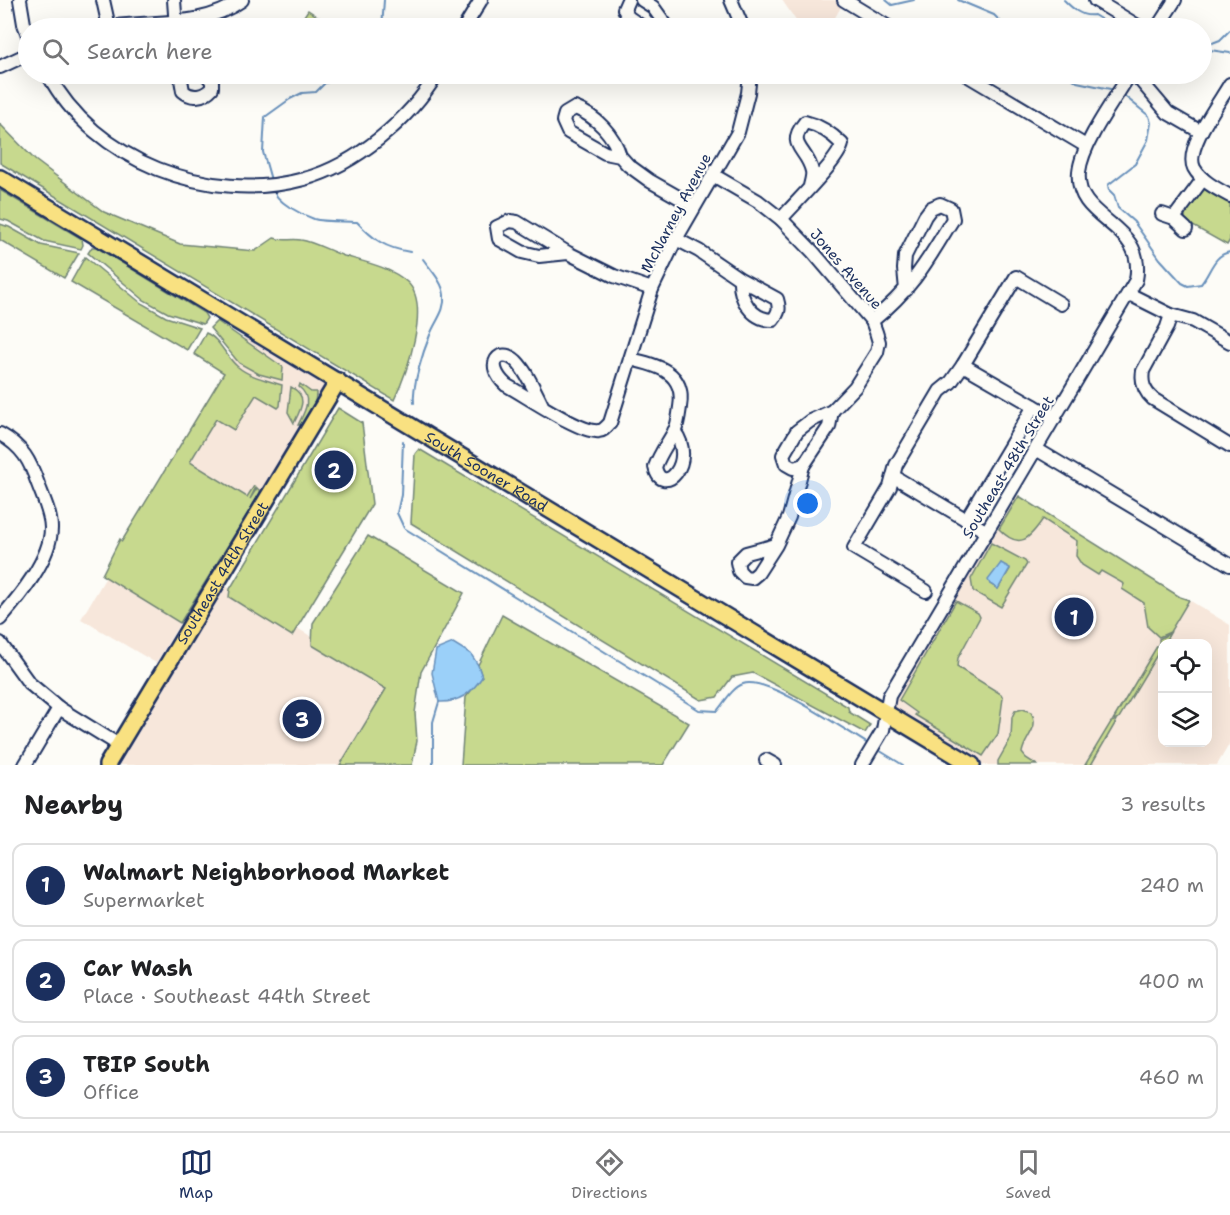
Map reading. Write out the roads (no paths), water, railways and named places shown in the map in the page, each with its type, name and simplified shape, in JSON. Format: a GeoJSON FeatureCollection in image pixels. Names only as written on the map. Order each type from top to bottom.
{"type":"FeatureCollection","features":[{"type":"Feature","properties":{"kind":"main road","name":"South Sooner Road"},"geometry":{"type":"LineString","coordinates":[[0,178],[972,765]]}},
{"type":"Feature","properties":{"kind":"main road","name":"Southeast 44th Street"},"geometry":{"type":"LineString","coordinates":[[107,765],[338,381]]}},
{"type":"Feature","properties":{"kind":"street"},"geometry":{"type":"LineString","coordinates":[[20,0],[23,18]]}},
{"type":"Feature","properties":{"kind":"street"},"geometry":{"type":"LineString","coordinates":[[103,0],[104,18]]}},
{"type":"Feature","properties":{"kind":"street"},"geometry":{"type":"LineString","coordinates":[[174,0],[175,18]]}},
{"type":"Feature","properties":{"kind":"street"},"geometry":{"type":"LineString","coordinates":[[203,18],[242,0]]}},
{"type":"Feature","properties":{"kind":"street"},"geometry":{"type":"LineString","coordinates":[[470,18],[481,0]]}},
{"type":"Feature","properties":{"kind":"street"},"geometry":{"type":"LineString","coordinates":[[628,0],[624,9],[629,18]]}},
{"type":"Feature","properties":{"kind":"street"},"geometry":{"type":"LineString","coordinates":[[642,0],[662,18]]}},
{"type":"Feature","properties":{"kind":"street"},"geometry":{"type":"LineString","coordinates":[[730,0],[738,18]]}},
{"type":"Feature","properties":{"kind":"street"},"geometry":{"type":"LineString","coordinates":[[844,0],[874,18]]}},
{"type":"Feature","properties":{"kind":"street"},"geometry":{"type":"LineString","coordinates":[[1095,0],[1125,18]]}},
{"type":"Feature","properties":{"kind":"street"},"geometry":{"type":"LineString","coordinates":[[1163,18],[1175,0]]}},
{"type":"Feature","properties":{"kind":"street"},"geometry":{"type":"LineString","coordinates":[[0,67],[18,59]]}},
{"type":"Feature","properties":{"kind":"street"},"geometry":{"type":"LineString","coordinates":[[53,84],[72,110],[94,132],[117,149],[166,172],[208,184],[268,185],[305,179],[345,162],[365,149],[408,113],[430,84]]}},
{"type":"Feature","properties":{"kind":"street"},"geometry":{"type":"LineString","coordinates":[[182,84],[183,91],[190,96],[205,95],[212,88],[212,84]]}},
{"type":"Feature","properties":{"kind":"street","name":"McNarney Avenue"},"geometry":{"type":"LineString","coordinates":[[542,405],[576,427],[590,431],[600,431],[610,423],[652,289],[694,206],[738,132],[749,84]]}},
{"type":"Feature","properties":{"kind":"street"},"geometry":{"type":"LineString","coordinates":[[982,84],[1086,146],[1124,84]]}},
{"type":"Feature","properties":{"kind":"street"},"geometry":{"type":"LineString","coordinates":[[1143,84],[1168,113],[1201,132]]}},
{"type":"Feature","properties":{"kind":"street"},"geometry":{"type":"LineString","coordinates":[[1228,92],[1201,132],[1192,152],[1192,164],[1203,179],[1230,196]]}},
{"type":"Feature","properties":{"kind":"street"},"geometry":{"type":"LineString","coordinates":[[620,156],[605,153],[568,132],[563,121],[565,114],[575,108],[601,124],[628,165],[650,181],[694,206]]}},
{"type":"Feature","properties":{"kind":"street"},"geometry":{"type":"LineString","coordinates":[[781,219],[810,186],[841,150],[842,144],[836,138],[814,124],[805,122],[797,132],[795,139],[812,172],[810,186]]}},
{"type":"Feature","properties":{"kind":"street","name":"Southeast 48th Street"},"geometry":{"type":"LineString","coordinates":[[864,760],[883,730],[889,696],[1136,280],[1138,266],[1134,249],[1124,234],[1085,200],[1078,185],[1079,170],[1086,146]]}},
{"type":"Feature","properties":{"kind":"street","name":"Jones Avenue"},"geometry":{"type":"LineString","coordinates":[[712,175],[758,201],[781,219],[813,252],[872,321],[879,342],[877,352],[855,387],[832,411],[810,421],[797,431],[789,443],[783,455],[786,464],[793,468],[803,466]]}},
{"type":"Feature","properties":{"kind":"street"},"geometry":{"type":"LineString","coordinates":[[1186,229],[1168,216],[1203,179]]}},
{"type":"Feature","properties":{"kind":"street"},"geometry":{"type":"LineString","coordinates":[[872,321],[894,303],[906,290],[915,280],[953,219],[951,209],[940,204],[931,208],[925,216],[905,256],[906,290]]}},
{"type":"Feature","properties":{"kind":"street"},"geometry":{"type":"LineString","coordinates":[[568,253],[539,256],[522,252],[503,243],[499,238],[497,227],[510,221],[517,222],[568,253],[614,276],[652,289]]}},
{"type":"Feature","properties":{"kind":"street"},"geometry":{"type":"LineString","coordinates":[[676,239],[699,251],[740,279]]}},
{"type":"Feature","properties":{"kind":"street"},"geometry":{"type":"LineString","coordinates":[[926,591],[854,548],[890,487],[896,465],[940,391],[951,382],[963,365],[1016,277],[1061,304]]}},
{"type":"Feature","properties":{"kind":"street"},"geometry":{"type":"LineString","coordinates":[[1129,294],[1171,315],[1193,321],[1230,342]]}},
{"type":"Feature","properties":{"kind":"street"},"geometry":{"type":"LineString","coordinates":[[1171,315],[1167,327],[1146,364],[1142,378],[1146,392],[1153,399],[1230,446]]}},
{"type":"Feature","properties":{"kind":"street"},"geometry":{"type":"LineString","coordinates":[[630,359],[658,366],[676,381],[680,389],[681,401],[674,430]]}},
{"type":"Feature","properties":{"kind":"street"},"geometry":{"type":"LineString","coordinates":[[963,365],[1055,418]]}},
{"type":"Feature","properties":{"kind":"street"},"geometry":{"type":"LineString","coordinates":[[966,520],[1034,406]]}},
{"type":"Feature","properties":{"kind":"street"},"geometry":{"type":"LineString","coordinates":[[777,545],[789,517],[803,466],[829,428],[832,411]]}},
{"type":"Feature","properties":{"kind":"street"},"geometry":{"type":"LineString","coordinates":[[0,434],[21,450],[30,462],[51,527],[49,543],[39,566],[0,620]]}},
{"type":"Feature","properties":{"kind":"street"},"geometry":{"type":"LineString","coordinates":[[1036,449],[1230,565]]}},
{"type":"Feature","properties":{"kind":"street"},"geometry":{"type":"LineString","coordinates":[[893,476],[987,532]]}},
{"type":"Feature","properties":{"kind":"street"},"geometry":{"type":"LineString","coordinates":[[0,643],[28,683],[59,708],[119,745]]}},
{"type":"Feature","properties":{"kind":"street"},"geometry":{"type":"LineString","coordinates":[[25,765],[59,708]]}},
{"type":"Feature","properties":{"kind":"water"},"geometry":{"type":"Polygon","coordinates":[[[1001,563],[1010,568],[998,589],[988,580],[1001,563]]]}},
{"type":"Feature","properties":{"kind":"water"},"geometry":{"type":"Polygon","coordinates":[[[453,643],[471,654],[482,677],[474,688],[459,699],[439,702],[432,673],[436,650],[453,643]]]}},
{"type":"Feature","properties":{"kind":"waterway"},"geometry":{"type":"LineString","coordinates":[[383,18],[384,0]]}},
{"type":"Feature","properties":{"kind":"waterway"},"geometry":{"type":"LineString","coordinates":[[886,0],[892,5],[914,0]]}},
{"type":"Feature","properties":{"kind":"waterway"},"geometry":{"type":"LineString","coordinates":[[958,0],[997,18]]}},
{"type":"Feature","properties":{"kind":"waterway"},"geometry":{"type":"LineString","coordinates":[[1064,0],[1077,11],[1099,18]]}},
{"type":"Feature","properties":{"kind":"waterway"},"geometry":{"type":"LineString","coordinates":[[1212,43],[1220,40],[1230,30]]}},
{"type":"Feature","properties":{"kind":"waterway"},"geometry":{"type":"LineString","coordinates":[[1212,50],[1230,53]]}},
{"type":"Feature","properties":{"kind":"waterway"},"geometry":{"type":"LineString","coordinates":[[271,180],[263,152],[265,117],[290,99],[302,93],[316,92],[324,84]]}},
{"type":"Feature","properties":{"kind":"waterway"},"geometry":{"type":"LineString","coordinates":[[1086,84],[1115,90]]}},
{"type":"Feature","properties":{"kind":"waterway"},"geometry":{"type":"LineString","coordinates":[[1122,94],[1149,116],[1151,123],[1148,140],[1135,164],[1108,185],[1118,208],[1134,222],[1160,259],[1182,283],[1188,286],[1201,284],[1216,260],[1230,252]]}},
{"type":"Feature","properties":{"kind":"waterway"},"geometry":{"type":"LineString","coordinates":[[273,189],[284,203],[302,214],[318,220],[357,222],[380,242],[410,252]]}},
{"type":"Feature","properties":{"kind":"waterway"},"geometry":{"type":"LineString","coordinates":[[414,403],[416,378],[421,360],[444,301],[441,285],[423,259]]}},
{"type":"Feature","properties":{"kind":"waterway"},"geometry":{"type":"LineString","coordinates":[[403,441],[401,495],[397,513],[404,528],[699,710],[717,711],[739,686],[754,683],[770,688],[806,706],[870,745]]}},
{"type":"Feature","properties":{"kind":"waterway"},"geometry":{"type":"LineString","coordinates":[[433,765],[433,722],[439,702]]}},
{"type":"Feature","properties":{"kind":"waterway"},"geometry":{"type":"LineString","coordinates":[[877,749],[903,765]]}},
{"type":"Feature","properties":{"kind":"place","name":"Car Wash"},"geometry":{"type":"Point","coordinates":[334,470]}},
{"type":"Feature","properties":{"kind":"place","name":"Walmart Neighborhood Market"},"geometry":{"type":"Point","coordinates":[1074,617]}},
{"type":"Feature","properties":{"kind":"place","name":"TBIP South"},"geometry":{"type":"Point","coordinates":[302,719]}}]}
